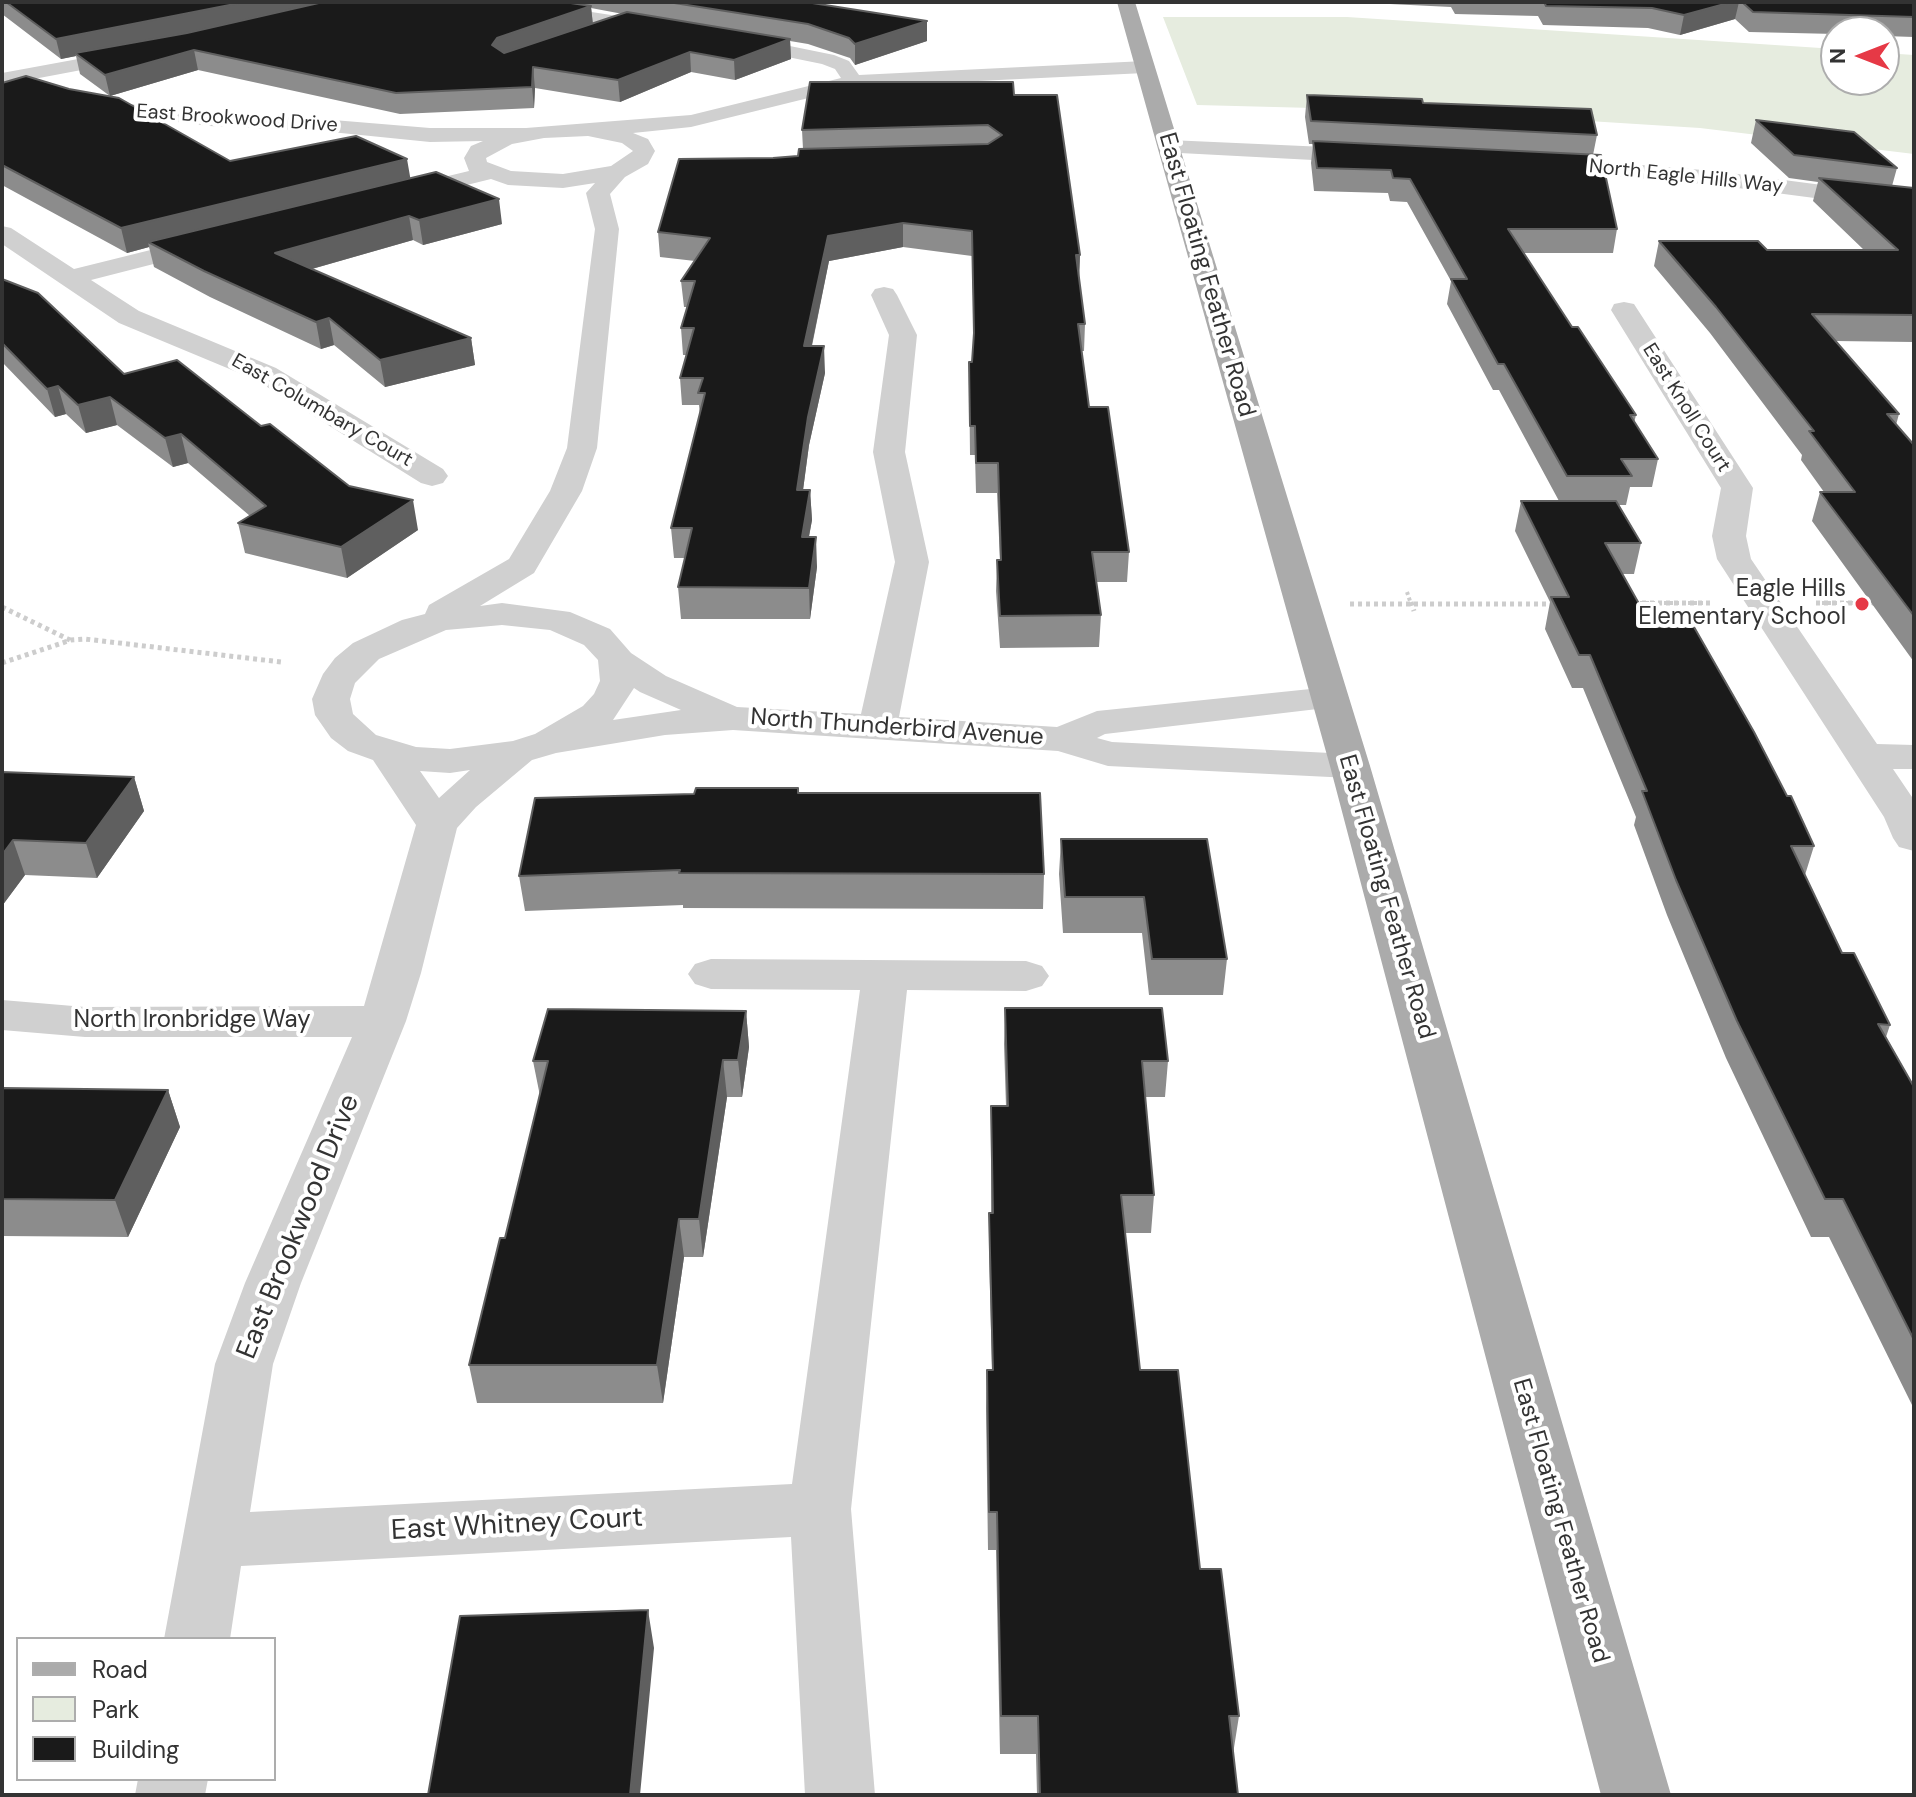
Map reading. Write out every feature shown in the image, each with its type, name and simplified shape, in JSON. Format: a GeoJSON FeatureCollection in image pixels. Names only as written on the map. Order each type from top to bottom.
{"type":"FeatureCollection","features":[{"type":"Feature","properties":{"kind":"main road","name":"East Floating Feather Road"},"geometry":{"type":"LineString","coordinates":[[1126,2],[1350,766],[1636,1795]]}},
{"type":"Feature","properties":{"kind":"street"},"geometry":{"type":"LineString","coordinates":[[513,5],[676,31]]}},
{"type":"Feature","properties":{"kind":"street"},"geometry":{"type":"LineString","coordinates":[[590,37],[629,23]]}},
{"type":"Feature","properties":{"kind":"street"},"geometry":{"type":"LineString","coordinates":[[707,36],[827,59],[842,65],[853,81]]}},
{"type":"Feature","properties":{"kind":"street"},"geometry":{"type":"LineString","coordinates":[[4,77],[162,50]]}},
{"type":"Feature","properties":{"kind":"street"},"geometry":{"type":"LineString","coordinates":[[481,165],[489,145],[523,134],[691,121],[853,81],[982,75],[1025,82],[1148,77]]}},
{"type":"Feature","properties":{"kind":"street"},"geometry":{"type":"LineString","coordinates":[[4,77],[45,94]]}},
{"type":"Feature","properties":{"kind":"street","name":"East Brookwood Drive"},"geometry":{"type":"LineString","coordinates":[[75,102],[136,113],[209,120],[321,125],[430,135],[523,134]]}},
{"type":"Feature","properties":{"kind":"street"},"geometry":{"type":"LineString","coordinates":[[437,825],[387,752],[362,743],[345,730],[334,715],[331,699],[336,682],[348,666],[366,651],[415,628],[522,566],[566,491],[582,448],[607,229],[598,193],[617,172],[691,121]]}},
{"type":"Feature","properties":{"kind":"street"},"geometry":{"type":"LineString","coordinates":[[588,130],[629,138],[640,144],[642,155]]}},
{"type":"Feature","properties":{"kind":"street","name":"East Brookwood Drive"},"geometry":{"type":"LineString","coordinates":[[430,135],[481,165]]}},
{"type":"Feature","properties":{"kind":"street"},"geometry":{"type":"LineString","coordinates":[[1169,147],[1396,157]]}},
{"type":"Feature","properties":{"kind":"street"},"geometry":{"type":"LineString","coordinates":[[642,155],[667,161]]}},
{"type":"Feature","properties":{"kind":"street","name":"North Eagle Hills Way"},"geometry":{"type":"LineString","coordinates":[[1522,163],[1700,176],[1914,204]]}},
{"type":"Feature","properties":{"kind":"street"},"geometry":{"type":"LineString","coordinates":[[370,202],[481,165],[534,181],[602,211]]}},
{"type":"Feature","properties":{"kind":"street"},"geometry":{"type":"LineString","coordinates":[[534,181],[592,178],[617,172]]}},
{"type":"Feature","properties":{"kind":"street","name":"East Columbary Court"},"geometry":{"type":"LineString","coordinates":[[2,233],[129,317],[266,374],[432,476]]}},
{"type":"Feature","properties":{"kind":"street"},"geometry":{"type":"LineString","coordinates":[[70,278],[235,236]]}},
{"type":"Feature","properties":{"kind":"street"},"geometry":{"type":"LineString","coordinates":[[877,728],[912,562],[889,452],[903,335],[884,295]]}},
{"type":"Feature","properties":{"kind":"street","name":"East Knoll Court"},"geometry":{"type":"LineString","coordinates":[[1624,310],[1737,488],[1729,536],[1734,559],[1866,756],[1905,817],[1914,838]]}},
{"type":"Feature","properties":{"kind":"street"},"geometry":{"type":"LineString","coordinates":[[522,566],[579,627]]}},
{"type":"Feature","properties":{"kind":"street"},"geometry":{"type":"LineString","coordinates":[[415,628],[443,620],[502,614],[530,615],[579,627]]}},
{"type":"Feature","properties":{"kind":"street","name":"North Thunderbird Avenue"},"geometry":{"type":"LineString","coordinates":[[579,627],[597,637],[617,660],[653,684],[733,718]]}},
{"type":"Feature","properties":{"kind":"street"},"geometry":{"type":"LineString","coordinates":[[533,747],[597,714],[611,698],[619,681],[617,660]]}},
{"type":"Feature","properties":{"kind":"street","name":"North Thunderbird Avenue"},"geometry":{"type":"LineString","coordinates":[[1062,739],[1097,723],[1330,698]]}},
{"type":"Feature","properties":{"kind":"street","name":"North Thunderbird Avenue"},"geometry":{"type":"LineString","coordinates":[[387,752],[450,761],[665,723],[733,718],[1062,739],[1108,754],[1350,766]]}},
{"type":"Feature","properties":{"kind":"street","name":"East Brookwood Drive"},"geometry":{"type":"LineString","coordinates":[[197,1637],[244,1364],[273,1283],[382,1021],[398,973],[437,825],[461,798],[533,747]]}},
{"type":"Feature","properties":{"kind":"street"},"geometry":{"type":"LineString","coordinates":[[1866,756],[1914,757]]}},
{"type":"Feature","properties":{"kind":"street"},"geometry":{"type":"LineString","coordinates":[[711,974],[1026,976]]}},
{"type":"Feature","properties":{"kind":"street"},"geometry":{"type":"LineString","coordinates":[[840,1795],[820,1509],[885,975]]}},
{"type":"Feature","properties":{"kind":"street","name":"North Ironbridge Way"},"geometry":{"type":"LineString","coordinates":[[2,1015],[85,1022],[382,1021]]}},
{"type":"Feature","properties":{"kind":"street","name":"East Whitney Court"},"geometry":{"type":"LineString","coordinates":[[214,1541],[820,1509]]}},
{"type":"Feature","properties":{"kind":"path"},"geometry":{"type":"LineString","coordinates":[[1407,592],[1414,611]]}},
{"type":"Feature","properties":{"kind":"path"},"geometry":{"type":"LineString","coordinates":[[1625,603],[1714,603]]}},
{"type":"Feature","properties":{"kind":"path"},"geometry":{"type":"LineString","coordinates":[[1802,603],[1892,603]]}},
{"type":"Feature","properties":{"kind":"path"},"geometry":{"type":"LineString","coordinates":[[1349,604],[1564,604]]}},
{"type":"Feature","properties":{"kind":"path"},"geometry":{"type":"LineString","coordinates":[[2,607],[71,640]]}},
{"type":"Feature","properties":{"kind":"path"},"geometry":{"type":"LineString","coordinates":[[2,663],[71,640],[281,662]]}},
{"type":"Feature","properties":{"kind":"green space"},"geometry":{"type":"Polygon","coordinates":[[[1163,17],[1347,17],[1820,48],[1820,96],[1900,96],[1900,54],[1914,55],[1914,154],[1700,128],[1429,111],[1197,105],[1163,17]]]}},
{"type":"Feature","properties":{"kind":"building"},"geometry":{"type":"Polygon","coordinates":[[[6,2],[245,2],[56,39],[6,2]]]}},
{"type":"Feature","properties":{"kind":"building"},"geometry":{"type":"Polygon","coordinates":[[[323,2],[564,2],[591,6],[497,38],[492,45],[504,53],[627,12],[790,39],[734,60],[690,52],[618,80],[533,67],[532,87],[396,93],[194,50],[105,75],[75,53],[187,33],[323,2]]]}},
{"type":"Feature","properties":{"kind":"building"},"geometry":{"type":"Polygon","coordinates":[[[668,2],[806,2],[927,21],[855,44],[849,38],[808,24],[668,2]]]}},
{"type":"Feature","properties":{"kind":"building"},"geometry":{"type":"Polygon","coordinates":[[[1544,2],[1732,2],[1684,15],[1652,8],[1546,6],[1544,2]]]}},
{"type":"Feature","properties":{"kind":"building"},"geometry":{"type":"Polygon","coordinates":[[[1742,2],[1914,2],[1914,17],[1753,12],[1742,2]]]}},
{"type":"Feature","properties":{"kind":"building"},"geometry":{"type":"Polygon","coordinates":[[[26,76],[69,89],[119,98],[230,161],[356,136],[407,159],[121,228],[2,165],[2,83],[26,76]]]}},
{"type":"Feature","properties":{"kind":"building"},"geometry":{"type":"Polygon","coordinates":[[[810,82],[1013,82],[1014,95],[1057,95],[1080,255],[1076,255],[1085,324],[1078,324],[1089,407],[1108,407],[1129,552],[1092,552],[1101,615],[1000,616],[998,463],[976,463],[975,426],[970,426],[969,362],[972,362],[974,333],[972,231],[903,223],[828,236],[804,346],[824,346],[808,417],[797,490],[810,490],[802,537],[816,537],[809,588],[678,587],[692,528],[671,528],[705,393],[698,393],[703,378],[680,378],[694,328],[681,328],[695,281],[681,281],[710,238],[658,232],[679,159],[798,156],[799,149],[988,144],[1002,135],[988,125],[802,130],[810,82]]]}},
{"type":"Feature","properties":{"kind":"building"},"geometry":{"type":"Polygon","coordinates":[[[1307,95],[1591,109],[1597,135],[1311,121],[1307,95]]]}},
{"type":"Feature","properties":{"kind":"building"},"geometry":{"type":"Polygon","coordinates":[[[1756,120],[1854,132],[1897,168],[1794,155],[1756,120]]]}},
{"type":"Feature","properties":{"kind":"building"},"geometry":{"type":"Polygon","coordinates":[[[1313,141],[1601,155],[1617,229],[1508,229],[1572,327],[1578,327],[1636,415],[1630,415],[1658,459],[1621,459],[1632,476],[1567,476],[1504,364],[1498,364],[1451,279],[1467,279],[1410,179],[1393,178],[1391,170],[1317,168],[1313,141]]]}},
{"type":"Feature","properties":{"kind":"building"},"geometry":{"type":"Polygon","coordinates":[[[436,172],[499,199],[419,220],[409,216],[275,253],[471,338],[380,360],[329,318],[316,322],[148,242],[436,172]]]}},
{"type":"Feature","properties":{"kind":"building"},"geometry":{"type":"Polygon","coordinates":[[[1819,178],[1914,188],[1914,315],[1812,314],[1899,414],[1887,414],[1914,445],[1914,616],[1820,492],[1855,492],[1809,431],[1814,431],[1716,307],[1659,241],[1758,241],[1767,250],[1898,250],[1819,178]]]}},
{"type":"Feature","properties":{"kind":"building"},"geometry":{"type":"Polygon","coordinates":[[[2,279],[38,293],[124,374],[177,360],[261,426],[270,424],[349,486],[413,500],[341,547],[238,523],[266,506],[181,434],[165,438],[110,397],[78,405],[58,386],[47,389],[2,343],[2,279]]]}},
{"type":"Feature","properties":{"kind":"building"},"geometry":{"type":"Polygon","coordinates":[[[1521,501],[1616,501],[1641,543],[1605,543],[1652,627],[1694,627],[1787,796],[1791,796],[1814,846],[1791,846],[1842,953],[1854,953],[1890,1025],[1878,1024],[1914,1087],[1914,1340],[1843,1199],[1825,1199],[1737,1021],[1676,880],[1642,791],[1647,791],[1590,655],[1579,655],[1551,597],[1569,597],[1521,501]]]}},
{"type":"Feature","properties":{"kind":"building"},"geometry":{"type":"Polygon","coordinates":[[[2,772],[134,777],[86,843],[13,840],[2,855],[2,772]]]}},
{"type":"Feature","properties":{"kind":"building"},"geometry":{"type":"Polygon","coordinates":[[[696,788],[798,788],[798,793],[1040,793],[1044,874],[679,873],[680,870],[519,876],[535,798],[694,794],[696,788]]]}},
{"type":"Feature","properties":{"kind":"building"},"geometry":{"type":"Polygon","coordinates":[[[1061,839],[1207,839],[1227,959],[1152,959],[1144,897],[1065,897],[1061,839]]]}},
{"type":"Feature","properties":{"kind":"building"},"geometry":{"type":"Polygon","coordinates":[[[1005,1008],[1162,1008],[1168,1061],[1142,1061],[1154,1195],[1121,1195],[1140,1370],[1178,1370],[1200,1569],[1221,1569],[1239,1716],[1229,1716],[1238,1795],[1040,1795],[1038,1716],[1001,1716],[997,1512],[989,1512],[987,1370],[993,1370],[989,1213],[993,1213],[991,1106],[1008,1106],[1005,1008]]]}},
{"type":"Feature","properties":{"kind":"building"},"geometry":{"type":"Polygon","coordinates":[[[548,1009],[746,1011],[738,1060],[723,1060],[699,1219],[679,1219],[657,1365],[469,1365],[500,1238],[505,1238],[548,1061],[533,1061],[548,1009]]]}},
{"type":"Feature","properties":{"kind":"building"},"geometry":{"type":"Polygon","coordinates":[[[2,1088],[168,1090],[115,1200],[2,1199],[2,1088]]]}},
{"type":"Feature","properties":{"kind":"building"},"geometry":{"type":"Polygon","coordinates":[[[648,1610],[630,1795],[428,1795],[460,1616],[648,1610]]]}},
{"type":"Feature","properties":{"kind":"place","name":"Eagle Hills Elementary School"},"geometry":{"type":"Point","coordinates":[1862,604]}}]}
